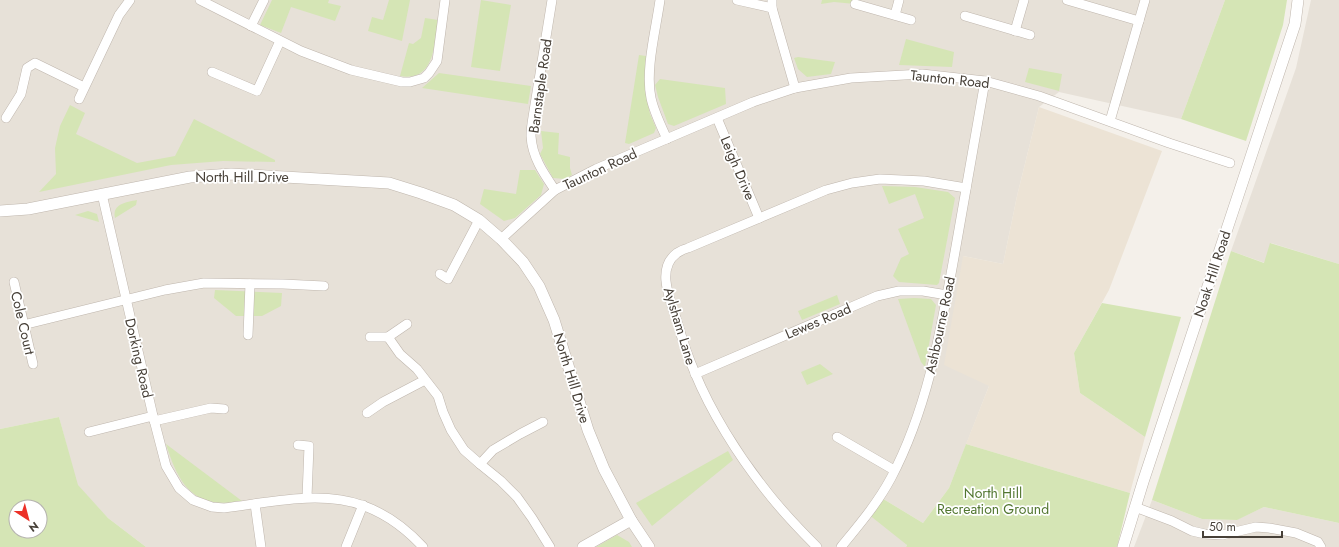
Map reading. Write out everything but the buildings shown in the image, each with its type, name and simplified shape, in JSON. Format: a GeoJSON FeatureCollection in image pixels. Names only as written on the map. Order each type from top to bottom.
{"type":"FeatureCollection","features":[{"type":"Feature","properties":{"kind":"street"},"geometry":{"type":"LineString","coordinates":[[78,99],[119,15],[130,0]]}},
{"type":"Feature","properties":{"kind":"street"},"geometry":{"type":"LineString","coordinates":[[200,0],[301,52],[351,70],[402,82],[417,81],[429,73],[437,61],[445,0]]}},
{"type":"Feature","properties":{"kind":"street"},"geometry":{"type":"LineString","coordinates":[[250,26],[264,0]]}},
{"type":"Feature","properties":{"kind":"street","name":"Barnstaple Road"},"geometry":{"type":"LineString","coordinates":[[552,0],[531,136],[534,152],[541,170],[555,190]]}},
{"type":"Feature","properties":{"kind":"street"},"geometry":{"type":"LineString","coordinates":[[660,0],[651,59],[650,89],[654,110],[667,139]]}},
{"type":"Feature","properties":{"kind":"street"},"geometry":{"type":"LineString","coordinates":[[737,0],[772,4],[795,88]]}},
{"type":"Feature","properties":{"kind":"street"},"geometry":{"type":"LineString","coordinates":[[895,15],[900,0]]}},
{"type":"Feature","properties":{"kind":"street"},"geometry":{"type":"LineString","coordinates":[[1015,30],[1024,0]]}},
{"type":"Feature","properties":{"kind":"street"},"geometry":{"type":"LineString","coordinates":[[1067,0],[1139,21]]}},
{"type":"Feature","properties":{"kind":"street"},"geometry":{"type":"LineString","coordinates":[[1110,121],[1145,0]]}},
{"type":"Feature","properties":{"kind":"street","name":"Noak Hill Road"},"geometry":{"type":"LineString","coordinates":[[1123,547],[1295,24],[1298,0]]}},
{"type":"Feature","properties":{"kind":"street"},"geometry":{"type":"LineString","coordinates":[[855,4],[911,20]]}},
{"type":"Feature","properties":{"kind":"street"},"geometry":{"type":"LineString","coordinates":[[965,16],[1030,35]]}},
{"type":"Feature","properties":{"kind":"street"},"geometry":{"type":"LineString","coordinates":[[212,72],[257,91],[280,41]]}},
{"type":"Feature","properties":{"kind":"street"},"geometry":{"type":"LineString","coordinates":[[6,118],[21,94],[27,68],[35,63],[84,87]]}},
{"type":"Feature","properties":{"kind":"street","name":"Taunton Road"},"geometry":{"type":"LineString","coordinates":[[501,239],[555,190],[596,169],[753,102],[795,88],[852,78],[922,74],[985,81],[1039,96],[1230,163]]}},
{"type":"Feature","properties":{"kind":"street","name":"Ashbourne Road"},"geometry":{"type":"LineString","coordinates":[[841,547],[872,509],[894,470],[915,426],[931,373],[947,295],[985,81]]}},
{"type":"Feature","properties":{"kind":"street","name":"Leigh Drive"},"geometry":{"type":"LineString","coordinates":[[717,118],[759,218]]}},
{"type":"Feature","properties":{"kind":"street","name":"North Hill Drive"},"geometry":{"type":"LineString","coordinates":[[0,211],[28,208],[190,177],[231,174],[389,183],[454,205],[479,220],[501,239],[523,262],[539,286],[554,320],[588,430],[604,469],[631,520],[649,547]]}},
{"type":"Feature","properties":{"kind":"street","name":"Aylsham Lane"},"geometry":{"type":"LineString","coordinates":[[817,547],[780,509],[740,455],[716,415],[695,374],[682,337],[665,279],[667,268],[671,259],[676,254],[688,248],[826,190],[852,183],[880,179],[924,181],[966,188]]}},
{"type":"Feature","properties":{"kind":"street","name":"Dorking Road"},"geometry":{"type":"LineString","coordinates":[[102,194],[153,419],[166,466],[174,481],[185,494],[193,500],[212,508],[224,508],[306,497],[341,499],[363,505],[380,512],[393,520],[423,547]]}},
{"type":"Feature","properties":{"kind":"street"},"geometry":{"type":"LineString","coordinates":[[440,274],[448,279],[479,220]]}},
{"type":"Feature","properties":{"kind":"street","name":"Cole Court"},"geometry":{"type":"LineString","coordinates":[[14,282],[32,364]]}},
{"type":"Feature","properties":{"kind":"street"},"geometry":{"type":"LineString","coordinates":[[126,300],[165,290],[204,283],[324,286]]}},
{"type":"Feature","properties":{"kind":"street"},"geometry":{"type":"LineString","coordinates":[[248,335],[250,284]]}},
{"type":"Feature","properties":{"kind":"street","name":"Lewes Road"},"geometry":{"type":"LineString","coordinates":[[695,374],[877,296],[899,291],[923,291],[947,295]]}},
{"type":"Feature","properties":{"kind":"street","name":"Dorking Road"},"geometry":{"type":"LineString","coordinates":[[23,325],[126,300]]}},
{"type":"Feature","properties":{"kind":"street"},"geometry":{"type":"LineString","coordinates":[[370,337],[388,336],[407,324]]}},
{"type":"Feature","properties":{"kind":"street"},"geometry":{"type":"LineString","coordinates":[[388,336],[400,354],[417,369],[438,396],[456,439],[464,450],[502,481],[517,497],[550,547]]}},
{"type":"Feature","properties":{"kind":"street"},"geometry":{"type":"LineString","coordinates":[[367,413],[383,402],[425,380]]}},
{"type":"Feature","properties":{"kind":"street"},"geometry":{"type":"LineString","coordinates":[[153,419],[211,408],[224,409]]}},
{"type":"Feature","properties":{"kind":"street","name":"Dorking Road"},"geometry":{"type":"LineString","coordinates":[[89,432],[153,419]]}},
{"type":"Feature","properties":{"kind":"street"},"geometry":{"type":"LineString","coordinates":[[480,464],[493,450],[543,422]]}},
{"type":"Feature","properties":{"kind":"street"},"geometry":{"type":"LineString","coordinates":[[837,437],[894,470]]}},
{"type":"Feature","properties":{"kind":"street"},"geometry":{"type":"LineString","coordinates":[[298,445],[309,446],[306,497]]}},
{"type":"Feature","properties":{"kind":"street"},"geometry":{"type":"LineString","coordinates":[[255,504],[261,547]]}},
{"type":"Feature","properties":{"kind":"street"},"geometry":{"type":"LineString","coordinates":[[346,547],[363,505]]}},
{"type":"Feature","properties":{"kind":"street"},"geometry":{"type":"LineString","coordinates":[[1135,507],[1172,521],[1192,531],[1205,534],[1222,535],[1256,527],[1269,528],[1296,533],[1318,542],[1321,547]]}},
{"type":"Feature","properties":{"kind":"street"},"geometry":{"type":"LineString","coordinates":[[583,547],[631,520]]}},
{"type":"Feature","properties":{"kind":"shaded area"},"geometry":{"type":"Polygon","coordinates":[[[0,0],[1225,0],[1181,119],[1059,92],[1039,107],[1017,196],[1003,264],[963,256],[989,386],[949,488],[923,523],[880,497],[907,545],[906,547],[146,547],[108,518],[77,485],[59,417],[0,429],[0,0]]]}},
{"type":"Feature","properties":{"kind":"shaded area"},"geometry":{"type":"Polygon","coordinates":[[[1311,0],[1339,0],[1339,264],[1271,243],[1265,263],[1231,251],[1296,68],[1311,0]]]}},
{"type":"Feature","properties":{"kind":"shaded area"},"geometry":{"type":"Polygon","coordinates":[[[1039,107],[1162,151],[1109,290],[1074,353],[1080,393],[1145,437],[1130,493],[966,444],[989,386],[944,365],[963,256],[1003,264],[1017,196],[1039,107]]]}},
{"type":"Feature","properties":{"kind":"shaded area"},"geometry":{"type":"Polygon","coordinates":[[[1152,500],[1202,519],[1236,520],[1264,507],[1339,523],[1339,547],[1134,547],[1152,500]]]}},
{"type":"Feature","properties":{"kind":"green space"},"geometry":{"type":"Polygon","coordinates":[[[272,0],[329,0],[328,3],[341,6],[335,21],[291,7],[281,33],[260,25],[272,0]]]}},
{"type":"Feature","properties":{"kind":"green space"},"geometry":{"type":"Polygon","coordinates":[[[389,0],[410,0],[402,41],[368,31],[372,17],[383,20],[389,0]]]}},
{"type":"Feature","properties":{"kind":"green space"},"geometry":{"type":"Polygon","coordinates":[[[481,0],[511,5],[500,71],[471,67],[481,0]]]}},
{"type":"Feature","properties":{"kind":"green space"},"geometry":{"type":"Polygon","coordinates":[[[822,0],[856,0],[855,4],[834,2],[821,4],[822,0]]]}},
{"type":"Feature","properties":{"kind":"green space"},"geometry":{"type":"Polygon","coordinates":[[[1225,0],[1287,0],[1283,25],[1246,141],[1181,119],[1225,0]]]}},
{"type":"Feature","properties":{"kind":"green space"},"geometry":{"type":"Polygon","coordinates":[[[425,18],[438,20],[431,60],[426,68],[420,73],[412,76],[400,76],[409,43],[413,44],[421,38],[425,18]]]}},
{"type":"Feature","properties":{"kind":"green space"},"geometry":{"type":"Polygon","coordinates":[[[906,39],[954,52],[952,67],[899,65],[906,39]]]}},
{"type":"Feature","properties":{"kind":"green space"},"geometry":{"type":"Polygon","coordinates":[[[639,55],[646,56],[645,89],[650,114],[656,128],[654,133],[629,144],[625,143],[639,55]]]}},
{"type":"Feature","properties":{"kind":"green space"},"geometry":{"type":"Polygon","coordinates":[[[798,57],[835,62],[831,74],[807,77],[798,69],[794,58],[798,57]]]}},
{"type":"Feature","properties":{"kind":"green space"},"geometry":{"type":"Polygon","coordinates":[[[1029,68],[1062,74],[1059,91],[1025,82],[1029,68]]]}},
{"type":"Feature","properties":{"kind":"green space"},"geometry":{"type":"Polygon","coordinates":[[[439,73],[531,86],[528,104],[422,88],[439,73]]]}},
{"type":"Feature","properties":{"kind":"green space"},"geometry":{"type":"Polygon","coordinates":[[[660,79],[725,88],[726,104],[674,126],[668,124],[655,85],[660,79]]]}},
{"type":"Feature","properties":{"kind":"green space"},"geometry":{"type":"Polygon","coordinates":[[[70,105],[85,113],[76,134],[137,163],[175,156],[194,119],[275,160],[275,162],[223,161],[171,165],[39,192],[56,174],[55,148],[60,126],[70,105]]]}},
{"type":"Feature","properties":{"kind":"green space"},"geometry":{"type":"Polygon","coordinates":[[[541,131],[559,133],[558,154],[570,157],[570,168],[572,175],[565,179],[553,178],[540,154],[543,148],[541,131]]]}},
{"type":"Feature","properties":{"kind":"green space"},"geometry":{"type":"Polygon","coordinates":[[[520,170],[535,170],[544,184],[541,195],[515,218],[504,221],[480,204],[484,189],[516,194],[520,170]]]}},
{"type":"Feature","properties":{"kind":"green space"},"geometry":{"type":"Polygon","coordinates":[[[882,186],[915,187],[948,192],[955,198],[939,283],[937,285],[899,282],[893,276],[901,258],[909,254],[898,229],[924,218],[915,194],[889,204],[882,186]]]}},
{"type":"Feature","properties":{"kind":"green space"},"geometry":{"type":"Polygon","coordinates":[[[137,200],[136,205],[115,218],[116,210],[121,204],[137,200]]]}},
{"type":"Feature","properties":{"kind":"green space"},"geometry":{"type":"Polygon","coordinates":[[[88,211],[97,214],[99,222],[75,215],[88,211]]]}},
{"type":"Feature","properties":{"kind":"green space"},"geometry":{"type":"Polygon","coordinates":[[[1270,243],[1339,264],[1339,523],[1264,507],[1237,520],[1202,519],[1152,500],[1231,251],[1264,263],[1270,243]]]}},
{"type":"Feature","properties":{"kind":"green space"},"geometry":{"type":"Polygon","coordinates":[[[215,290],[282,293],[281,306],[262,316],[236,316],[214,298],[215,290]]]}},
{"type":"Feature","properties":{"kind":"green space"},"geometry":{"type":"Polygon","coordinates":[[[837,295],[840,304],[802,320],[798,311],[837,295]]]}},
{"type":"Feature","properties":{"kind":"green space"},"geometry":{"type":"Polygon","coordinates":[[[898,299],[931,299],[936,305],[925,367],[921,362],[898,299]]]}},
{"type":"Feature","properties":{"kind":"green space"},"geometry":{"type":"Polygon","coordinates":[[[1102,303],[1181,317],[1145,437],[1080,393],[1074,353],[1102,303]]]}},
{"type":"Feature","properties":{"kind":"green space"},"geometry":{"type":"Polygon","coordinates":[[[820,364],[833,374],[807,385],[801,372],[820,364]]]}},
{"type":"Feature","properties":{"kind":"green space"},"geometry":{"type":"Polygon","coordinates":[[[59,417],[78,485],[108,518],[146,547],[0,547],[0,429],[59,417]]]}},
{"type":"Feature","properties":{"kind":"green space"},"geometry":{"type":"Polygon","coordinates":[[[166,444],[242,501],[217,503],[203,499],[187,488],[177,472],[166,444]]]}},
{"type":"Feature","properties":{"kind":"green space","name":"North Hill Recreation Ground"},"geometry":{"type":"Polygon","coordinates":[[[966,444],[1130,493],[1117,547],[906,547],[907,545],[868,514],[880,497],[923,523],[949,488],[966,444]]]}},
{"type":"Feature","properties":{"kind":"green space"},"geometry":{"type":"Polygon","coordinates":[[[728,451],[733,460],[652,526],[636,503],[728,451]]]}},
{"type":"Feature","properties":{"kind":"green space"},"geometry":{"type":"Polygon","coordinates":[[[617,535],[629,542],[632,547],[596,547],[617,535]]]}}]}
